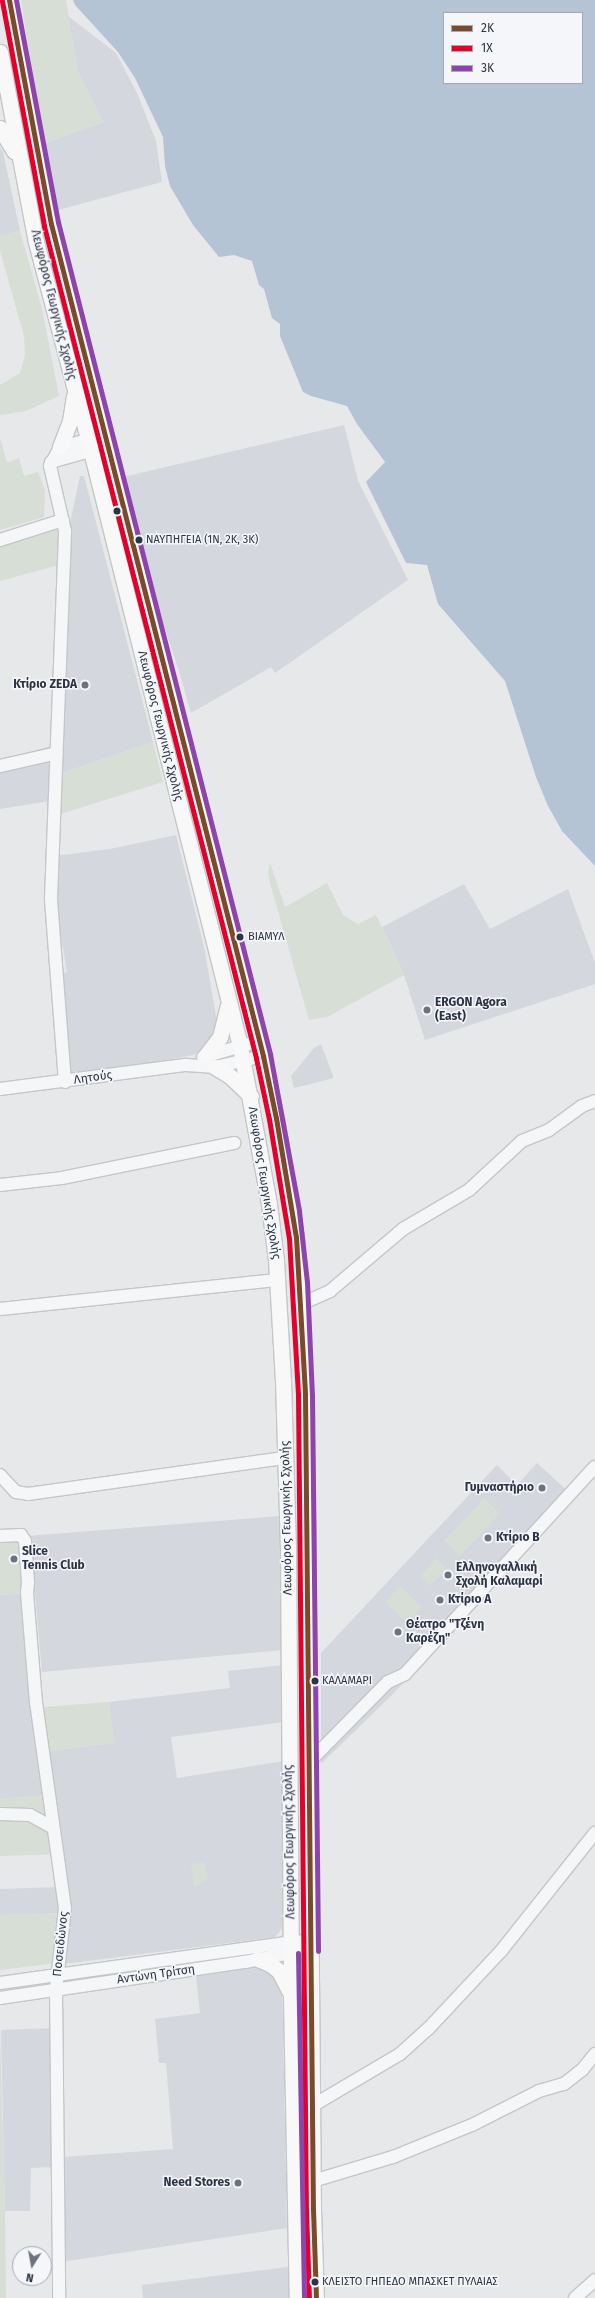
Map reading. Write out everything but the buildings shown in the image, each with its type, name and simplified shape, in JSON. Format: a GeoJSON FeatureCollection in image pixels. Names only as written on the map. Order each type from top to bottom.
{"type":"FeatureCollection","features":[{"type":"Feature","properties":{"kind":"main road","name":"Λεωφόρος Γεωργικής Σχολής"},"geometry":{"type":"LineString","coordinates":[[9,0],[46,204],[105,441],[263,1056],[292,1212],[301,1304],[307,1500],[312,2106]]}},
{"type":"Feature","properties":{"kind":"main road","name":"Λεωφόρος Γεωργικής Σχολής"},"geometry":{"type":"LineString","coordinates":[[0,52],[36,242],[89,445],[244,1061],[269,1204],[277,1280],[285,1458],[291,1997],[297,2298]]}},
{"type":"Feature","properties":{"kind":"main road"},"geometry":{"type":"LineString","coordinates":[[0,128],[21,166]]}},
{"type":"Feature","properties":{"kind":"main road"},"geometry":{"type":"LineString","coordinates":[[60,447],[70,421],[74,389]]}},
{"type":"Feature","properties":{"kind":"main road"},"geometry":{"type":"LineString","coordinates":[[229,1001],[220,1037],[210,1061],[230,1076],[251,1096]]}},
{"type":"Feature","properties":{"kind":"main road"},"geometry":{"type":"LineString","coordinates":[[258,1960],[270,1964],[279,1971],[285,1980],[291,1997]]}},
{"type":"Feature","properties":{"kind":"main road"},"geometry":{"type":"LineString","coordinates":[[312,2106],[316,2298]]}},
{"type":"Feature","properties":{"kind":"street"},"geometry":{"type":"LineString","coordinates":[[51,462],[89,445],[105,441]]}},
{"type":"Feature","properties":{"kind":"street"},"geometry":{"type":"LineString","coordinates":[[65,1082],[51,898],[57,754],[59,647],[65,540],[63,520],[50,470],[51,462],[60,447],[89,445]]}},
{"type":"Feature","properties":{"kind":"street"},"geometry":{"type":"LineString","coordinates":[[0,540],[63,520]]}},
{"type":"Feature","properties":{"kind":"street"},"geometry":{"type":"LineString","coordinates":[[0,766],[57,754]]}},
{"type":"Feature","properties":{"kind":"street","name":"Λητούς"},"geometry":{"type":"LineString","coordinates":[[210,1061],[240,1046],[259,1041]]}},
{"type":"Feature","properties":{"kind":"street","name":"Λητούς"},"geometry":{"type":"LineString","coordinates":[[0,1089],[65,1082],[210,1061],[244,1061],[263,1056]]}},
{"type":"Feature","properties":{"kind":"street"},"geometry":{"type":"LineString","coordinates":[[301,1304],[330,1291],[403,1229],[469,1190],[522,1141],[549,1130],[582,1106],[595,1101]]}},
{"type":"Feature","properties":{"kind":"street"},"geometry":{"type":"LineString","coordinates":[[0,1185],[62,1178],[234,1143]]}},
{"type":"Feature","properties":{"kind":"street"},"geometry":{"type":"LineString","coordinates":[[0,1309],[277,1280]]}},
{"type":"Feature","properties":{"kind":"street"},"geometry":{"type":"LineString","coordinates":[[0,1475],[16,1492],[28,1494],[285,1458]]}},
{"type":"Feature","properties":{"kind":"street"},"geometry":{"type":"LineString","coordinates":[[308,1763],[388,1682],[405,1674],[595,1467]]}},
{"type":"Feature","properties":{"kind":"street","name":"Ποσειδώνος"},"geometry":{"type":"LineString","coordinates":[[0,1536],[18,1535],[24,1538],[28,1582],[26,1593],[36,1702],[65,1908],[56,1990],[58,2298]]}},
{"type":"Feature","properties":{"kind":"street"},"geometry":{"type":"LineString","coordinates":[[0,1814],[30,1815],[53,1828]]}},
{"type":"Feature","properties":{"kind":"street"},"geometry":{"type":"LineString","coordinates":[[312,2106],[400,2054],[428,2029],[501,1951],[595,1833]]}},
{"type":"Feature","properties":{"kind":"street","name":"Αντώνη Τρίτση"},"geometry":{"type":"LineString","coordinates":[[0,1983],[57,1974],[311,1946]]}},
{"type":"Feature","properties":{"kind":"street","name":"Αντώνη Τρίτση"},"geometry":{"type":"LineString","coordinates":[[0,1998],[258,1960],[291,1947]]}},
{"type":"Feature","properties":{"kind":"street"},"geometry":{"type":"LineString","coordinates":[[313,2181],[393,2157],[472,2125],[539,2091],[564,2084],[582,2070],[595,2054]]}},
{"type":"Feature","properties":{"kind":"street"},"geometry":{"type":"LineString","coordinates":[[575,2298],[595,2280]]}},
{"type":"Feature","properties":{"kind":"shaded area"},"geometry":{"type":"Polygon","coordinates":[[[21,0],[66,0],[78,72],[103,122],[43,144],[21,0]]]}},
{"type":"Feature","properties":{"kind":"shaded area"},"geometry":{"type":"Polygon","coordinates":[[[68,16],[116,53],[137,93],[156,141],[162,182],[58,210],[43,144],[103,122],[78,72],[68,16]]]}},
{"type":"Feature","properties":{"kind":"shaded area"},"geometry":{"type":"Polygon","coordinates":[[[0,147],[3,152],[20,231],[0,236],[0,147]]]}},
{"type":"Feature","properties":{"kind":"shaded area"},"geometry":{"type":"Polygon","coordinates":[[[20,231],[42,309],[59,396],[26,411],[0,415],[0,385],[20,373],[25,355],[24,336],[0,251],[0,236],[20,231]]]}},
{"type":"Feature","properties":{"kind":"shaded area"},"geometry":{"type":"Polygon","coordinates":[[[344,425],[358,481],[408,580],[275,673],[271,667],[191,713],[179,671],[115,479],[344,425]]]}},
{"type":"Feature","properties":{"kind":"shaded area"},"geometry":{"type":"Polygon","coordinates":[[[0,438],[7,463],[19,458],[24,476],[38,472],[45,490],[44,517],[0,530],[0,438]]]}},
{"type":"Feature","properties":{"kind":"shaded area"},"geometry":{"type":"Polygon","coordinates":[[[80,476],[84,476],[153,742],[59,774],[69,528],[80,476]]]}},
{"type":"Feature","properties":{"kind":"shaded area"},"geometry":{"type":"Polygon","coordinates":[[[59,526],[59,565],[0,581],[0,545],[59,526]]]}},
{"type":"Feature","properties":{"kind":"shaded area"},"geometry":{"type":"Polygon","coordinates":[[[153,742],[163,782],[57,815],[59,774],[153,742]]]}},
{"type":"Feature","properties":{"kind":"shaded area"},"geometry":{"type":"Polygon","coordinates":[[[51,746],[50,801],[0,809],[0,760],[51,746]]]}},
{"type":"Feature","properties":{"kind":"shaded area"},"geometry":{"type":"Polygon","coordinates":[[[176,835],[204,947],[218,1027],[206,1047],[193,1055],[68,1078],[59,974],[67,972],[57,913],[55,856],[110,849],[176,835]]]}},
{"type":"Feature","properties":{"kind":"shaded area"},"geometry":{"type":"Polygon","coordinates":[[[270,863],[285,907],[327,883],[343,915],[358,924],[376,915],[404,975],[327,1017],[309,1020],[270,883],[268,873],[270,863]]]}},
{"type":"Feature","properties":{"kind":"shaded area"},"geometry":{"type":"Polygon","coordinates":[[[464,884],[490,929],[568,889],[595,963],[595,984],[425,1040],[404,975],[382,927],[464,884]]]}},
{"type":"Feature","properties":{"kind":"shaded area"},"geometry":{"type":"Polygon","coordinates":[[[321,1044],[334,1078],[294,1088],[291,1076],[314,1048],[321,1044]]]}},
{"type":"Feature","properties":{"kind":"shaded area","name":"Ελληνογαλλική Σχολή Καλαμαρί"},"geometry":{"type":"Polygon","coordinates":[[[537,1463],[575,1498],[392,1695],[321,1764],[321,1653],[497,1465],[517,1485],[537,1463]]]}},
{"type":"Feature","properties":{"kind":"shaded area"},"geometry":{"type":"Polygon","coordinates":[[[484,1498],[500,1513],[460,1556],[444,1541],[484,1498]]]}},
{"type":"Feature","properties":{"kind":"shaded area"},"geometry":{"type":"Polygon","coordinates":[[[280,1516],[283,1650],[42,1672],[35,1593],[22,1593],[46,1795],[0,1799],[0,1595],[21,1593],[27,1536],[280,1516]]]}},
{"type":"Feature","properties":{"kind":"shaded area","name":"Slice Tennis Club"},"geometry":{"type":"Polygon","coordinates":[[[27,1536],[21,1593],[0,1595],[0,1538],[27,1536]]]}},
{"type":"Feature","properties":{"kind":"shaded area"},"geometry":{"type":"Polygon","coordinates":[[[436,1558],[447,1568],[430,1586],[420,1576],[436,1558]]]}},
{"type":"Feature","properties":{"kind":"shaded area"},"geometry":{"type":"Polygon","coordinates":[[[400,1586],[422,1607],[407,1623],[385,1602],[400,1586]]]}},
{"type":"Feature","properties":{"kind":"shaded area"},"geometry":{"type":"Polygon","coordinates":[[[283,1665],[284,1722],[171,1737],[177,1778],[284,1761],[283,1924],[280,1931],[275,1937],[64,1964],[70,1908],[49,1751],[114,1743],[109,1702],[230,1688],[228,1671],[283,1665]]]}},
{"type":"Feature","properties":{"kind":"shaded area"},"geometry":{"type":"Polygon","coordinates":[[[109,1702],[114,1743],[49,1751],[44,1707],[109,1702]]]}},
{"type":"Feature","properties":{"kind":"shaded area"},"geometry":{"type":"Polygon","coordinates":[[[46,1795],[56,1854],[0,1856],[0,1799],[46,1795]]]}},
{"type":"Feature","properties":{"kind":"shaded area"},"geometry":{"type":"Polygon","coordinates":[[[205,1862],[208,1879],[194,1888],[191,1864],[205,1862]]]}},
{"type":"Feature","properties":{"kind":"shaded area"},"geometry":{"type":"Polygon","coordinates":[[[60,1887],[60,1913],[0,1915],[0,1889],[60,1887]]]}},
{"type":"Feature","properties":{"kind":"shaded area"},"geometry":{"type":"Polygon","coordinates":[[[60,1913],[57,1963],[0,1970],[0,1915],[60,1913]]]}},
{"type":"Feature","properties":{"kind":"shaded area"},"geometry":{"type":"Polygon","coordinates":[[[264,1964],[282,1981],[287,2228],[61,2262],[62,2157],[173,2149],[166,2063],[159,2063],[155,2019],[200,2013],[196,1976],[264,1964]]]}},
{"type":"Feature","properties":{"kind":"shaded area"},"geometry":{"type":"Polygon","coordinates":[[[52,2028],[55,2167],[31,2168],[30,2211],[5,2211],[1,2030],[52,2028]]]}},
{"type":"Feature","properties":{"kind":"shaded area"},"geometry":{"type":"Polygon","coordinates":[[[0,2030],[5,2211],[6,2298],[0,2298],[0,2030]]]}},
{"type":"Feature","properties":{"kind":"shaded area"},"geometry":{"type":"Polygon","coordinates":[[[288,2267],[289,2298],[143,2298],[142,2285],[288,2267]]]}},
{"type":"Feature","properties":{"kind":"water"},"geometry":{"type":"Polygon","coordinates":[[[73,0],[595,0],[595,866],[562,831],[548,806],[536,777],[505,681],[438,604],[427,565],[406,563],[366,482],[385,462],[357,424],[347,406],[311,396],[303,392],[280,336],[280,324],[272,318],[264,289],[259,285],[252,261],[234,255],[219,257],[193,225],[170,186],[165,166],[163,137],[135,78],[118,52],[75,5],[73,0]]]}},
{"type":"Feature","properties":{"kind":"transit line","name":"2Κ"},"geometry":{"type":"LineString","coordinates":[[9,0],[51,224],[263,1056],[276,1118],[296,1237],[305,1395],[313,2209],[316,2298]]}},
{"type":"Feature","properties":{"kind":"transit line","name":"3Κ"},"geometry":{"type":"LineString","coordinates":[[16,0],[58,222],[270,1054],[299,1211],[307,1282],[312,1395],[318,1951]]}},
{"type":"Feature","properties":{"kind":"transit line","name":"1Χ"},"geometry":{"type":"LineString","coordinates":[[2,1],[44,226],[256,1058],[269,1119],[289,1238],[298,1395],[306,2209],[309,2298]]}},
{"type":"Feature","properties":{"kind":"transit line","name":"3Κ"},"geometry":{"type":"LineString","coordinates":[[298,1953],[304,2298]]}},
{"type":"Feature","properties":{"kind":"place","name":"ΝΑΥΠΗΓΕΙΑ (1Ν, 2Κ, 3Κ)"},"geometry":{"type":"Point","coordinates":[139,540]}},
{"type":"Feature","properties":{"kind":"place","name":"Κτίριο ZEDA"},"geometry":{"type":"Point","coordinates":[85,685]}},
{"type":"Feature","properties":{"kind":"place","name":"ΒΙΑΜΥΛ"},"geometry":{"type":"Point","coordinates":[240,937]}},
{"type":"Feature","properties":{"kind":"place","name":"ERGON Agora (East)"},"geometry":{"type":"Point","coordinates":[427,1010]}},
{"type":"Feature","properties":{"kind":"place","name":"Γυμναστήριο"},"geometry":{"type":"Point","coordinates":[542,1488]}},
{"type":"Feature","properties":{"kind":"place","name":"Κτίριο Β"},"geometry":{"type":"Point","coordinates":[488,1538]}},
{"type":"Feature","properties":{"kind":"place","name":"Slice Tennis Club"},"geometry":{"type":"Point","coordinates":[14,1559]}},
{"type":"Feature","properties":{"kind":"place","name":"Ελληνογαλλική Σχολή Καλαμαρί"},"geometry":{"type":"Point","coordinates":[448,1575]}},
{"type":"Feature","properties":{"kind":"place","name":"Κτίριο Α"},"geometry":{"type":"Point","coordinates":[440,1600]}},
{"type":"Feature","properties":{"kind":"place","name":"Θέατρο \"Τζένη Καρέζη\""},"geometry":{"type":"Point","coordinates":[398,1632]}},
{"type":"Feature","properties":{"kind":"place","name":"ΚΑΛΑΜΑΡΙ"},"geometry":{"type":"Point","coordinates":[315,1681]}},
{"type":"Feature","properties":{"kind":"place","name":"Need Stores"},"geometry":{"type":"Point","coordinates":[238,2183]}},
{"type":"Feature","properties":{"kind":"place","name":"ΚΛΕΙΣΤΟ ΓΗΠΕΔΟ ΜΠΑΣΚΕΤ ΠΥΛΑΙΑΣ"},"geometry":{"type":"Point","coordinates":[315,2282]}}]}
